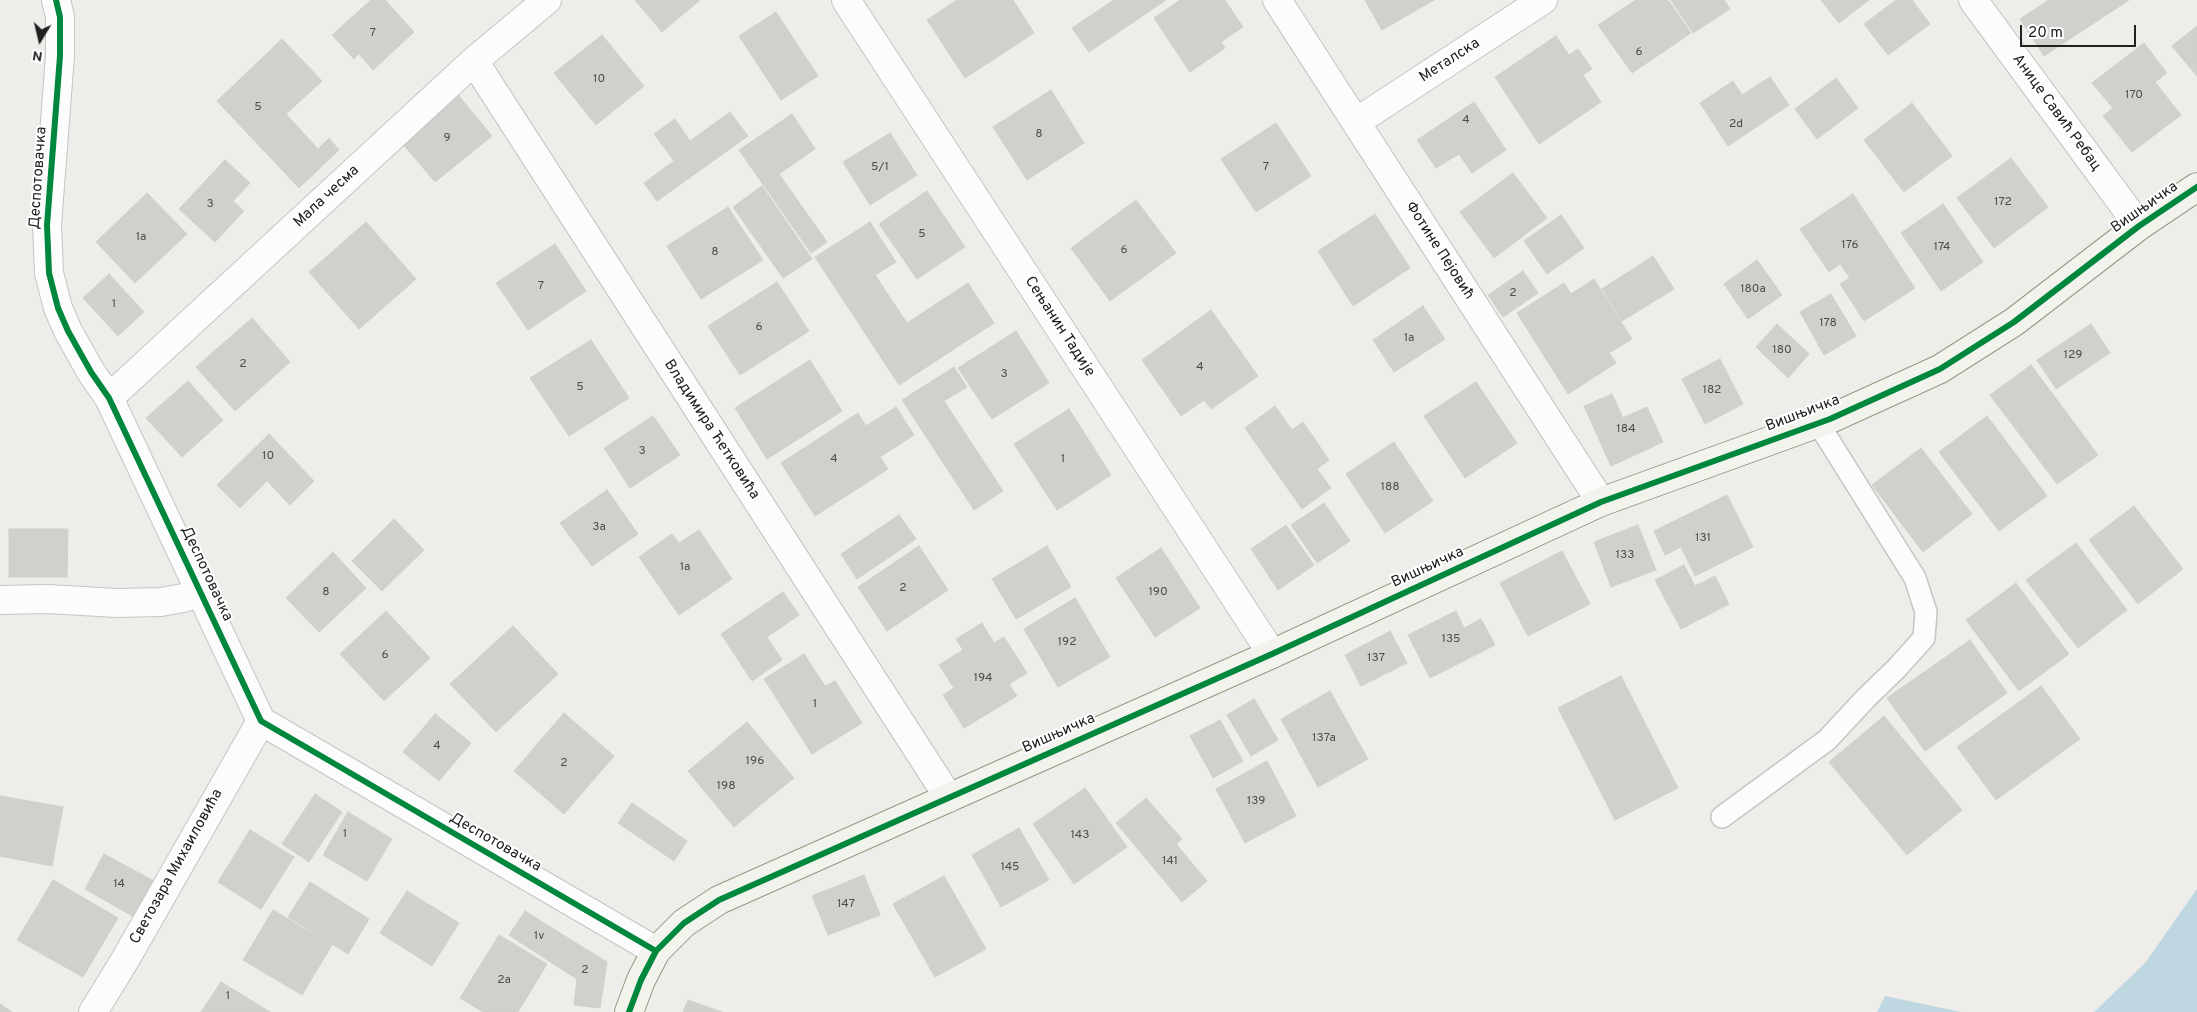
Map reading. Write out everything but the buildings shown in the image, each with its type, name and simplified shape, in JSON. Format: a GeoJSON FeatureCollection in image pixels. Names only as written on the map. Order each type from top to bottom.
{"type":"FeatureCollection","features":[{"type":"Feature","properties":{"kind":"street","name":"Деспотовачка"},"geometry":{"type":"LineString","coordinates":[[56,0],[60,17],[60,56],[47,225],[49,273],[58,308],[68,331],[91,372],[109,398],[261,721],[656,951]]}},
{"type":"Feature","properties":{"kind":"street","name":"Мала чесма"},"geometry":{"type":"LineString","coordinates":[[109,398],[474,62],[547,0]]}},
{"type":"Feature","properties":{"kind":"street","name":"Сењанин Тадије"},"geometry":{"type":"LineString","coordinates":[[846,0],[1272,654]]}},
{"type":"Feature","properties":{"kind":"street","name":"Фотине Пејовић"},"geometry":{"type":"LineString","coordinates":[[1277,0],[1601,502]]}},
{"type":"Feature","properties":{"kind":"street","name":"Металска"},"geometry":{"type":"LineString","coordinates":[[1356,122],[1543,0]]}},
{"type":"Feature","properties":{"kind":"street","name":"Анице Савић Ребац"},"geometry":{"type":"LineString","coordinates":[[1973,0],[2139,226]]}},
{"type":"Feature","properties":{"kind":"street","name":"Владимира Ћетковића"},"geometry":{"type":"LineString","coordinates":[[474,62],[949,798]]}},
{"type":"Feature","properties":{"kind":"street","name":"Вишњичка"},"geometry":{"type":"LineString","coordinates":[[629,1012],[641,980],[656,951],[684,923],[719,900],[1272,654],[1601,502],[1818,423],[1940,369],[2014,322],[2139,226],[2197,187]]}},
{"type":"Feature","properties":{"kind":"street"},"geometry":{"type":"LineString","coordinates":[[0,600],[47,599],[117,603],[161,602],[201,592]]}},
{"type":"Feature","properties":{"kind":"street","name":"Светозара Михаиловића"},"geometry":{"type":"LineString","coordinates":[[92,1012],[125,960],[261,721]]}},
{"type":"Feature","properties":{"kind":"lane"},"geometry":{"type":"LineString","coordinates":[[1722,817],[1827,740],[1924,638],[1926,612],[1915,578],[1818,423]]}},
{"type":"Feature","properties":{"kind":"water"},"geometry":{"type":"Polygon","coordinates":[[[2197,889],[2197,1012],[2094,1012],[2145,963],[2197,889]]]}},
{"type":"Feature","properties":{"kind":"water"},"geometry":{"type":"Polygon","coordinates":[[[1885,996],[1961,1012],[1877,1012],[1885,996]]]}},
{"type":"Feature","properties":{"kind":"cycle path"},"geometry":{"type":"LineString","coordinates":[[56,0],[60,17],[60,56],[47,225],[49,273],[58,308],[68,331],[91,372],[109,398],[261,721],[656,951]]}},
{"type":"Feature","properties":{"kind":"cycle path"},"geometry":{"type":"LineString","coordinates":[[629,1012],[641,980],[656,951],[684,923],[719,900],[1272,654],[1601,502],[1830,419],[1940,369],[2014,322],[2139,226],[2197,187]]}}]}
